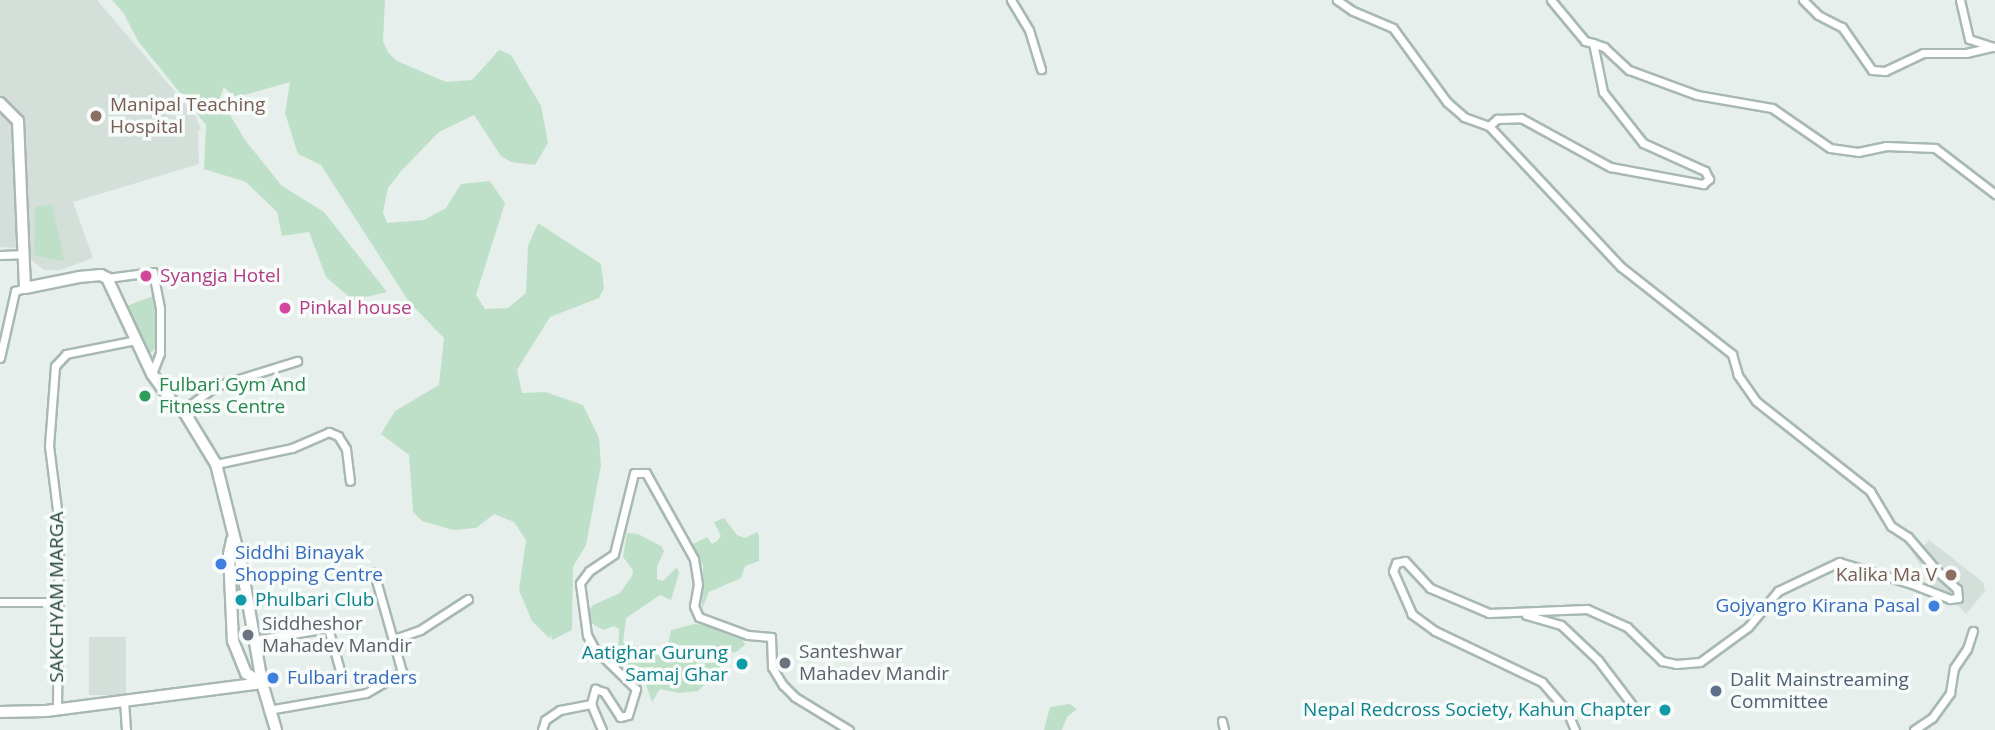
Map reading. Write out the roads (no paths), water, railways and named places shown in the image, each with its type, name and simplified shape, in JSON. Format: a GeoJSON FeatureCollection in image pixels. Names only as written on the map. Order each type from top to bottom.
{"type":"FeatureCollection","features":[{"type":"Feature","properties":{"kind":"main road"},"geometry":{"type":"LineString","coordinates":[[0,103],[18,121],[25,288],[90,276],[101,275],[107,278],[152,374],[168,398],[183,410],[216,464],[268,710],[276,730]]}},
{"type":"Feature","properties":{"kind":"main road"},"geometry":{"type":"LineString","coordinates":[[233,537],[229,554],[233,641],[246,673],[262,683]]}},
{"type":"Feature","properties":{"kind":"main road"},"geometry":{"type":"LineString","coordinates":[[0,712],[19,713],[262,683]]}},
{"type":"Feature","properties":{"kind":"street"},"geometry":{"type":"LineString","coordinates":[[1011,0],[1029,30],[1041,69]]}},
{"type":"Feature","properties":{"kind":"street"},"geometry":{"type":"LineString","coordinates":[[1338,0],[1353,11],[1393,28],[1447,102],[1464,117],[1489,126],[1621,267],[1732,354],[1738,375],[1756,401],[1870,491],[1891,526],[1908,537],[1938,572],[1957,589],[1958,598],[1950,600],[1912,584],[1839,562],[1778,591],[1748,627],[1700,662],[1676,664],[1662,661],[1627,627],[1587,610],[1489,613],[1462,604],[1430,588],[1405,561],[1396,563],[1393,571],[1412,614],[1434,631],[1542,682],[1567,711],[1575,730]]}},
{"type":"Feature","properties":{"kind":"street"},"geometry":{"type":"LineString","coordinates":[[1551,0],[1584,41],[1604,47],[1629,69],[1697,95],[1772,108],[1830,148],[1858,152],[1886,146],[1935,148],[1995,194]]}},
{"type":"Feature","properties":{"kind":"street"},"geometry":{"type":"LineString","coordinates":[[1803,0],[1818,16],[1842,27],[1871,70],[1885,71],[1923,53],[1978,52],[1994,47]]}},
{"type":"Feature","properties":{"kind":"street"},"geometry":{"type":"LineString","coordinates":[[1960,0],[1969,39],[1994,47]]}},
{"type":"Feature","properties":{"kind":"street"},"geometry":{"type":"LineString","coordinates":[[1489,126],[1497,119],[1521,118],[1610,167],[1703,184],[1709,179],[1705,171],[1643,143],[1603,92],[1593,43]]}},
{"type":"Feature","properties":{"kind":"street"},"geometry":{"type":"LineString","coordinates":[[0,255],[23,254]]}},
{"type":"Feature","properties":{"kind":"street"},"geometry":{"type":"LineString","coordinates":[[107,278],[153,272],[160,319],[160,353],[152,374]]}},
{"type":"Feature","properties":{"kind":"street"},"geometry":{"type":"LineString","coordinates":[[0,358],[15,291],[25,288]]}},
{"type":"Feature","properties":{"kind":"street","name":"SAKCHYAM MARGA"},"geometry":{"type":"LineString","coordinates":[[57,708],[59,525],[49,446],[55,366],[65,354],[136,340]]}},
{"type":"Feature","properties":{"kind":"street"},"geometry":{"type":"LineString","coordinates":[[183,410],[216,386],[247,379],[297,360]]}},
{"type":"Feature","properties":{"kind":"street"},"geometry":{"type":"LineString","coordinates":[[216,464],[292,448],[330,432],[338,436],[346,449],[350,481]]}},
{"type":"Feature","properties":{"kind":"street"},"geometry":{"type":"LineString","coordinates":[[602,730],[591,705],[595,689],[604,691],[620,717],[628,715],[636,689],[594,648],[587,635],[580,583],[589,571],[614,554],[634,473],[646,473],[694,559],[698,584],[694,606],[699,617],[748,635],[771,637],[772,667],[783,685],[795,697],[849,730]]}},
{"type":"Feature","properties":{"kind":"street"},"geometry":{"type":"LineString","coordinates":[[268,710],[375,689],[402,672],[373,573]]}},
{"type":"Feature","properties":{"kind":"street"},"geometry":{"type":"LineString","coordinates":[[394,639],[420,630],[468,598]]}},
{"type":"Feature","properties":{"kind":"street"},"geometry":{"type":"LineString","coordinates":[[0,601],[59,602]]}},
{"type":"Feature","properties":{"kind":"street"},"geometry":{"type":"LineString","coordinates":[[1522,614],[1561,625],[1598,660],[1636,710]]}},
{"type":"Feature","properties":{"kind":"street"},"geometry":{"type":"LineString","coordinates":[[255,640],[328,628],[341,674]]}},
{"type":"Feature","properties":{"kind":"street"},"geometry":{"type":"LineString","coordinates":[[1914,730],[1932,718],[1950,693],[1954,668],[1967,649],[1973,631]]}},
{"type":"Feature","properties":{"kind":"street"},"geometry":{"type":"LineString","coordinates":[[124,701],[126,730]]}},
{"type":"Feature","properties":{"kind":"street"},"geometry":{"type":"LineString","coordinates":[[542,730],[545,720],[560,710],[591,705]]}},
{"type":"Feature","properties":{"kind":"street"},"geometry":{"type":"LineString","coordinates":[[1222,721],[1224,730]]}},
{"type":"Feature","properties":{"kind":"place","name":"Manipal Teaching Hospital"},"geometry":{"type":"Point","coordinates":[96,116]}},
{"type":"Feature","properties":{"kind":"place","name":"Syangja Hotel"},"geometry":{"type":"Point","coordinates":[146,276]}},
{"type":"Feature","properties":{"kind":"place","name":"Pinkal house"},"geometry":{"type":"Point","coordinates":[285,308]}},
{"type":"Feature","properties":{"kind":"place","name":"Fulbari Gym And Fitness Centre"},"geometry":{"type":"Point","coordinates":[145,396]}},
{"type":"Feature","properties":{"kind":"place","name":"Siddhi Binayak Shopping Centre"},"geometry":{"type":"Point","coordinates":[221,564]}},
{"type":"Feature","properties":{"kind":"place","name":"Kalika Ma V"},"geometry":{"type":"Point","coordinates":[1951,575]}},
{"type":"Feature","properties":{"kind":"place","name":"Phulbari Club"},"geometry":{"type":"Point","coordinates":[241,600]}},
{"type":"Feature","properties":{"kind":"place","name":"Gojyangro Kirana Pasal"},"geometry":{"type":"Point","coordinates":[1934,606]}},
{"type":"Feature","properties":{"kind":"place","name":"Siddheshor Mahadev Mandir"},"geometry":{"type":"Point","coordinates":[248,635]}},
{"type":"Feature","properties":{"kind":"place","name":"Santeshwar Mahadev Mandir"},"geometry":{"type":"Point","coordinates":[785,663]}},
{"type":"Feature","properties":{"kind":"place","name":"Aatighar Gurung Samaj Ghar"},"geometry":{"type":"Point","coordinates":[742,664]}},
{"type":"Feature","properties":{"kind":"place","name":"Fulbari traders"},"geometry":{"type":"Point","coordinates":[273,678]}},
{"type":"Feature","properties":{"kind":"place","name":"Dalit Mainstreaming Committee"},"geometry":{"type":"Point","coordinates":[1716,691]}},
{"type":"Feature","properties":{"kind":"place","name":"Nepal Redcross Society, Kahun Chapter"},"geometry":{"type":"Point","coordinates":[1665,710]}}]}
